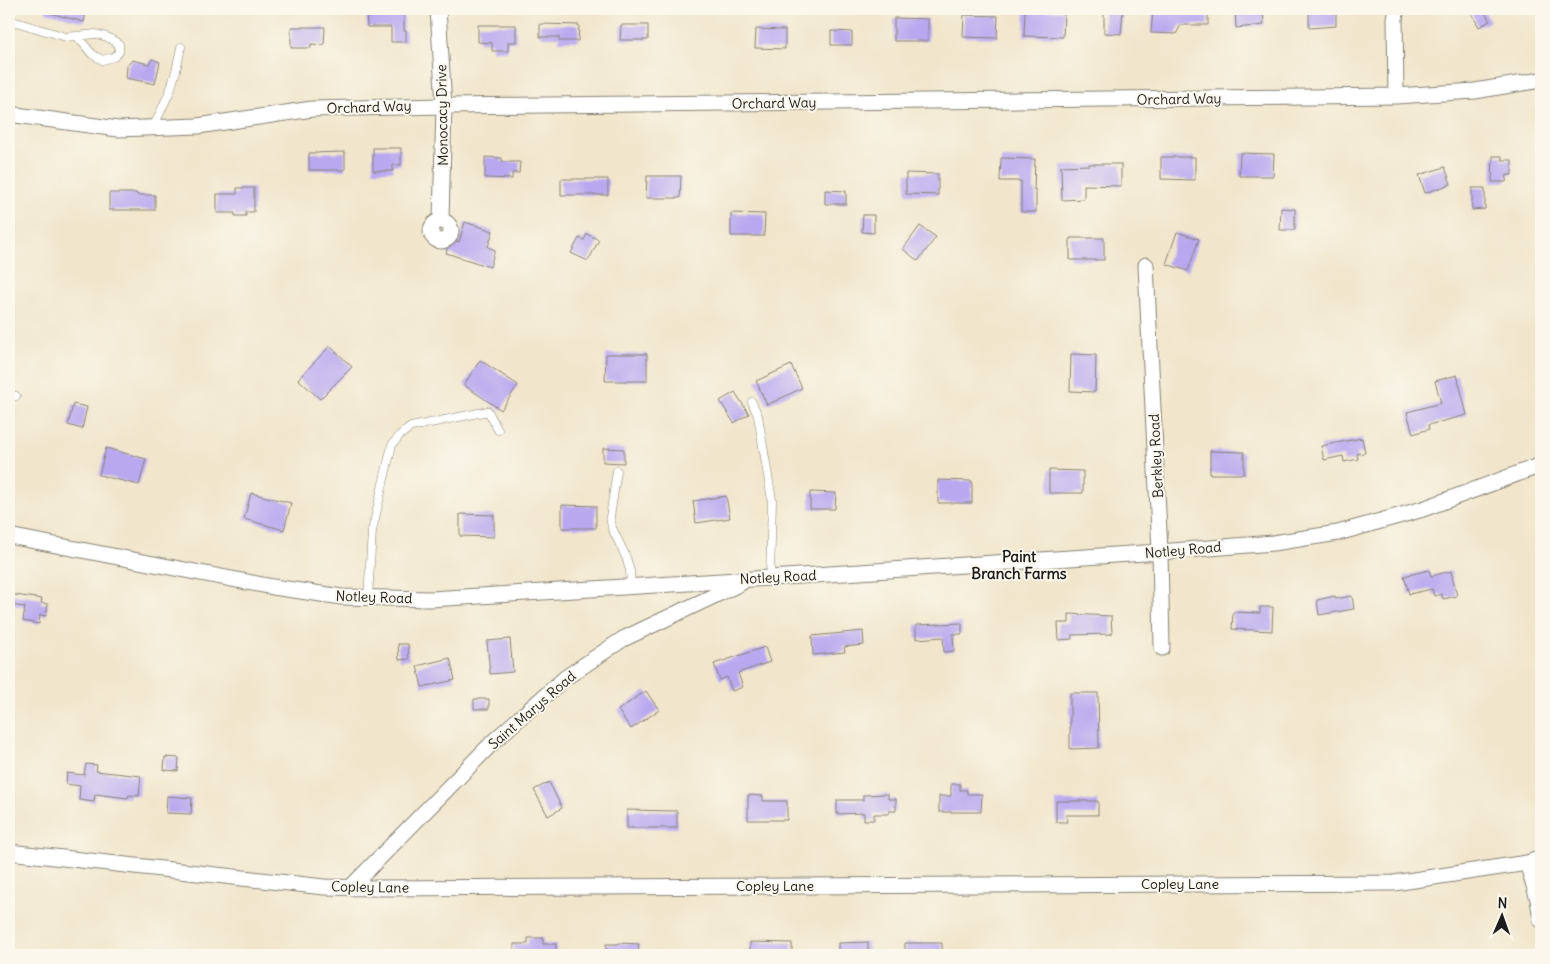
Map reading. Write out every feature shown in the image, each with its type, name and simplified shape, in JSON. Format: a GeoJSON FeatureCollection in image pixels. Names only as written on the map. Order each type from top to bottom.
{"type":"FeatureCollection","features":[{"type":"Feature","properties":{"kind":"street","name":"Monocacy Drive"},"geometry":{"type":"LineString","coordinates":[[438,9],[444,106],[441,220]]}},
{"type":"Feature","properties":{"kind":"street"},"geometry":{"type":"LineString","coordinates":[[1396,96],[1395,19],[1397,9]]}},
{"type":"Feature","properties":{"kind":"street","name":"Orchard Way"},"geometry":{"type":"LineString","coordinates":[[9,114],[118,129],[198,126],[312,109],[1396,96],[1463,92],[1541,80]]}},
{"type":"Feature","properties":{"kind":"street","name":"Berkley Road"},"geometry":{"type":"LineString","coordinates":[[1146,266],[1160,552],[1162,648]]}},
{"type":"Feature","properties":{"kind":"street","name":"Notley Road"},"geometry":{"type":"LineString","coordinates":[[9,536],[273,587],[342,597],[431,599],[770,578],[1272,543],[1338,533],[1423,509],[1541,465]]}},
{"type":"Feature","properties":{"kind":"street","name":"Saint Marys Road"},"geometry":{"type":"LineString","coordinates":[[350,888],[496,739],[565,678],[623,639],[748,579]]}},
{"type":"Feature","properties":{"kind":"street","name":"Copley Lane"},"geometry":{"type":"LineString","coordinates":[[9,852],[315,886],[350,888],[1394,883],[1534,860]]}},
{"type":"Feature","properties":{"kind":"street"},"geometry":{"type":"LineString","coordinates":[[1534,860],[1541,920]]}},
{"type":"Feature","properties":{"kind":"lane"},"geometry":{"type":"LineString","coordinates":[[9,20],[66,37],[96,34],[107,37],[119,44],[119,52],[114,57],[102,60],[92,54],[77,36]]}},
{"type":"Feature","properties":{"kind":"lane"},"geometry":{"type":"LineString","coordinates":[[153,128],[170,92],[181,47]]}},
{"type":"Feature","properties":{"kind":"lane"},"geometry":{"type":"LineString","coordinates":[[752,402],[758,416],[772,500],[770,578]]}},
{"type":"Feature","properties":{"kind":"lane"},"geometry":{"type":"LineString","coordinates":[[368,598],[372,531],[392,445],[400,435],[411,427],[488,412],[498,430]]}},
{"type":"Feature","properties":{"kind":"lane"},"geometry":{"type":"LineString","coordinates":[[617,472],[610,516],[612,528],[626,557],[630,571],[631,586]]}},
{"type":"Feature","properties":{"kind":"building"},"geometry":{"type":"Polygon","coordinates":[[[46,9],[87,9],[84,22],[46,12],[46,9]]]}},
{"type":"Feature","properties":{"kind":"building"},"geometry":{"type":"Polygon","coordinates":[[[366,9],[394,9],[394,13],[404,13],[406,42],[391,42],[391,27],[367,27],[366,9]]]}},
{"type":"Feature","properties":{"kind":"building"},"geometry":{"type":"Polygon","coordinates":[[[1104,9],[1123,9],[1121,34],[1104,33],[1104,9]]]}},
{"type":"Feature","properties":{"kind":"building"},"geometry":{"type":"Polygon","coordinates":[[[1153,9],[1208,9],[1208,25],[1181,25],[1176,34],[1151,33],[1153,9]]]}},
{"type":"Feature","properties":{"kind":"building"},"geometry":{"type":"Polygon","coordinates":[[[1263,9],[1264,25],[1236,28],[1235,10],[1263,9]]]}},
{"type":"Feature","properties":{"kind":"building"},"geometry":{"type":"Polygon","coordinates":[[[1336,9],[1336,26],[1309,28],[1309,11],[1336,9]]]}},
{"type":"Feature","properties":{"kind":"building"},"geometry":{"type":"Polygon","coordinates":[[[1469,9],[1483,9],[1490,21],[1479,27],[1469,9]]]}},
{"type":"Feature","properties":{"kind":"building"},"geometry":{"type":"Polygon","coordinates":[[[1025,10],[1064,11],[1063,37],[1024,36],[1025,10]]]}},
{"type":"Feature","properties":{"kind":"building"},"geometry":{"type":"Polygon","coordinates":[[[964,15],[998,16],[997,38],[963,37],[964,15]]]}},
{"type":"Feature","properties":{"kind":"building"},"geometry":{"type":"Polygon","coordinates":[[[894,18],[928,19],[928,41],[894,41],[894,18]]]}},
{"type":"Feature","properties":{"kind":"building"},"geometry":{"type":"Polygon","coordinates":[[[540,24],[579,25],[578,41],[559,41],[559,37],[540,37],[540,24]]]}},
{"type":"Feature","properties":{"kind":"building"},"geometry":{"type":"Polygon","coordinates":[[[478,25],[516,25],[516,42],[508,42],[508,51],[492,51],[492,43],[478,42],[478,25]]]}},
{"type":"Feature","properties":{"kind":"building"},"geometry":{"type":"Polygon","coordinates":[[[621,25],[648,25],[648,40],[620,40],[621,25]]]}},
{"type":"Feature","properties":{"kind":"building"},"geometry":{"type":"Polygon","coordinates":[[[291,27],[325,27],[324,45],[311,44],[311,48],[291,48],[291,27]]]}},
{"type":"Feature","properties":{"kind":"building"},"geometry":{"type":"Polygon","coordinates":[[[756,29],[785,30],[785,49],[755,48],[756,29]]]}},
{"type":"Feature","properties":{"kind":"building"},"geometry":{"type":"Polygon","coordinates":[[[831,31],[852,32],[852,45],[831,45],[831,31]]]}},
{"type":"Feature","properties":{"kind":"building"},"geometry":{"type":"Polygon","coordinates":[[[152,59],[160,62],[155,84],[126,78],[127,66],[132,60],[149,64],[152,59]]]}},
{"type":"Feature","properties":{"kind":"building"},"geometry":{"type":"Polygon","coordinates":[[[373,148],[401,148],[401,165],[393,165],[393,171],[373,171],[373,148]]]}},
{"type":"Feature","properties":{"kind":"building"},"geometry":{"type":"Polygon","coordinates":[[[345,152],[345,170],[309,170],[309,153],[345,152]]]}},
{"type":"Feature","properties":{"kind":"building"},"geometry":{"type":"Polygon","coordinates":[[[1240,153],[1274,154],[1273,176],[1239,176],[1240,153]]]}},
{"type":"Feature","properties":{"kind":"building"},"geometry":{"type":"Polygon","coordinates":[[[1493,156],[1502,156],[1502,160],[1512,160],[1512,175],[1507,175],[1506,182],[1492,182],[1493,156]]]}},
{"type":"Feature","properties":{"kind":"building"},"geometry":{"type":"Polygon","coordinates":[[[485,157],[502,158],[502,162],[520,162],[519,173],[512,173],[512,179],[485,178],[485,157]]]}},
{"type":"Feature","properties":{"kind":"building"},"geometry":{"type":"Polygon","coordinates":[[[1161,157],[1195,157],[1195,180],[1161,179],[1161,157]]]}},
{"type":"Feature","properties":{"kind":"building"},"geometry":{"type":"Polygon","coordinates":[[[1001,158],[1035,159],[1034,190],[1036,190],[1036,212],[1021,212],[1021,181],[1000,181],[1001,158]]]}},
{"type":"Feature","properties":{"kind":"building"},"geometry":{"type":"Polygon","coordinates":[[[1121,164],[1121,186],[1084,185],[1084,199],[1062,200],[1061,166],[1121,164]]]}},
{"type":"Feature","properties":{"kind":"building"},"geometry":{"type":"Polygon","coordinates":[[[1445,167],[1451,184],[1425,193],[1419,175],[1445,167]]]}},
{"type":"Feature","properties":{"kind":"building"},"geometry":{"type":"Polygon","coordinates":[[[906,173],[938,174],[938,195],[906,194],[906,173]]]}},
{"type":"Feature","properties":{"kind":"building"},"geometry":{"type":"Polygon","coordinates":[[[647,176],[681,176],[680,198],[646,198],[647,176]]]}},
{"type":"Feature","properties":{"kind":"building"},"geometry":{"type":"Polygon","coordinates":[[[561,179],[608,179],[608,195],[561,195],[561,179]]]}},
{"type":"Feature","properties":{"kind":"building"},"geometry":{"type":"Polygon","coordinates":[[[237,188],[254,188],[254,212],[246,212],[246,216],[235,216],[235,213],[217,213],[217,194],[237,194],[237,188]]]}},
{"type":"Feature","properties":{"kind":"building"},"geometry":{"type":"Polygon","coordinates":[[[1472,188],[1485,188],[1485,209],[1472,210],[1472,188]]]}},
{"type":"Feature","properties":{"kind":"building"},"geometry":{"type":"Polygon","coordinates":[[[825,190],[846,191],[846,204],[825,204],[825,190]]]}},
{"type":"Feature","properties":{"kind":"building"},"geometry":{"type":"Polygon","coordinates":[[[109,193],[155,195],[155,210],[109,210],[109,193]]]}},
{"type":"Feature","properties":{"kind":"building"},"geometry":{"type":"Polygon","coordinates":[[[1281,208],[1295,209],[1295,230],[1280,230],[1281,208]]]}},
{"type":"Feature","properties":{"kind":"building"},"geometry":{"type":"Polygon","coordinates":[[[731,213],[765,214],[764,236],[731,236],[731,213]]]}},
{"type":"Feature","properties":{"kind":"building"},"geometry":{"type":"Polygon","coordinates":[[[863,215],[874,215],[874,233],[862,232],[863,215]]]}},
{"type":"Feature","properties":{"kind":"building"},"geometry":{"type":"Polygon","coordinates":[[[465,222],[493,231],[488,247],[495,250],[490,267],[446,253],[450,239],[459,242],[465,222]]]}},
{"type":"Feature","properties":{"kind":"building"},"geometry":{"type":"Polygon","coordinates":[[[920,226],[936,237],[918,261],[903,249],[920,226]]]}},
{"type":"Feature","properties":{"kind":"building"},"geometry":{"type":"Polygon","coordinates":[[[1177,232],[1199,239],[1188,271],[1166,264],[1177,232]]]}},
{"type":"Feature","properties":{"kind":"building"},"geometry":{"type":"Polygon","coordinates":[[[587,234],[599,240],[588,261],[571,253],[579,238],[584,240],[587,234]]]}},
{"type":"Feature","properties":{"kind":"building"},"geometry":{"type":"Polygon","coordinates":[[[1070,238],[1104,238],[1104,260],[1070,260],[1070,238]]]}},
{"type":"Feature","properties":{"kind":"building"},"geometry":{"type":"Polygon","coordinates":[[[330,346],[352,367],[320,399],[298,379],[330,346]]]}},
{"type":"Feature","properties":{"kind":"building"},"geometry":{"type":"Polygon","coordinates":[[[606,354],[647,354],[647,381],[605,381],[606,354]]]}},
{"type":"Feature","properties":{"kind":"building"},"geometry":{"type":"Polygon","coordinates":[[[1071,354],[1096,355],[1095,392],[1070,391],[1071,354]]]}},
{"type":"Feature","properties":{"kind":"building"},"geometry":{"type":"Polygon","coordinates":[[[480,360],[518,385],[501,410],[464,385],[480,360]]]}},
{"type":"Feature","properties":{"kind":"building"},"geometry":{"type":"Polygon","coordinates":[[[791,365],[802,388],[767,405],[756,381],[791,365]]]}},
{"type":"Feature","properties":{"kind":"building"},"geometry":{"type":"Polygon","coordinates":[[[1457,375],[1467,415],[1428,425],[1429,429],[1413,434],[1407,412],[1441,403],[1435,381],[1457,375]]]}},
{"type":"Feature","properties":{"kind":"building"},"geometry":{"type":"Polygon","coordinates":[[[735,392],[749,414],[734,423],[720,401],[735,392]]]}},
{"type":"Feature","properties":{"kind":"building"},"geometry":{"type":"Polygon","coordinates":[[[73,404],[87,407],[82,429],[68,425],[73,404]]]}},
{"type":"Feature","properties":{"kind":"building"},"geometry":{"type":"Polygon","coordinates":[[[1362,438],[1365,453],[1357,454],[1358,459],[1344,462],[1343,456],[1324,460],[1321,446],[1362,438]]]}},
{"type":"Feature","properties":{"kind":"building"},"geometry":{"type":"Polygon","coordinates":[[[106,448],[146,459],[139,485],[99,475],[106,448]]]}},
{"type":"Feature","properties":{"kind":"building"},"geometry":{"type":"Polygon","coordinates":[[[603,448],[624,449],[624,463],[603,462],[603,448]]]}},
{"type":"Feature","properties":{"kind":"building"},"geometry":{"type":"Polygon","coordinates":[[[1210,451],[1244,452],[1244,474],[1210,474],[1210,451]]]}},
{"type":"Feature","properties":{"kind":"building"},"geometry":{"type":"Polygon","coordinates":[[[1049,470],[1083,471],[1083,493],[1049,493],[1049,470]]]}},
{"type":"Feature","properties":{"kind":"building"},"geometry":{"type":"Polygon","coordinates":[[[938,480],[972,481],[972,503],[938,503],[938,480]]]}},
{"type":"Feature","properties":{"kind":"building"},"geometry":{"type":"Polygon","coordinates":[[[810,492],[836,493],[835,509],[810,509],[810,492]]]}},
{"type":"Feature","properties":{"kind":"building"},"geometry":{"type":"Polygon","coordinates":[[[251,493],[291,503],[284,530],[244,519],[251,493]]]}},
{"type":"Feature","properties":{"kind":"building"},"geometry":{"type":"Polygon","coordinates":[[[726,496],[730,518],[696,523],[693,501],[726,496]]]}},
{"type":"Feature","properties":{"kind":"building"},"geometry":{"type":"Polygon","coordinates":[[[562,505],[596,506],[596,528],[562,528],[562,505]]]}},
{"type":"Feature","properties":{"kind":"building"},"geometry":{"type":"Polygon","coordinates":[[[460,514],[494,515],[494,537],[460,536],[460,514]]]}},
{"type":"Feature","properties":{"kind":"building"},"geometry":{"type":"Polygon","coordinates":[[[1429,570],[1431,576],[1451,571],[1457,596],[1443,599],[1442,594],[1434,596],[1432,589],[1409,594],[1404,576],[1429,570]]]}},
{"type":"Feature","properties":{"kind":"building"},"geometry":{"type":"Polygon","coordinates":[[[9,594],[42,599],[41,603],[48,604],[46,616],[40,615],[39,624],[23,621],[25,607],[9,605],[9,594]]]}},
{"type":"Feature","properties":{"kind":"building"},"geometry":{"type":"Polygon","coordinates":[[[1335,596],[1335,599],[1352,596],[1354,609],[1319,615],[1317,600],[1335,596]]]}},
{"type":"Feature","properties":{"kind":"building"},"geometry":{"type":"Polygon","coordinates":[[[1260,607],[1273,607],[1272,631],[1232,629],[1233,612],[1260,613],[1260,607]]]}},
{"type":"Feature","properties":{"kind":"building"},"geometry":{"type":"Polygon","coordinates":[[[1069,614],[1111,616],[1112,634],[1072,635],[1072,639],[1059,640],[1058,623],[1069,623],[1069,614]]]}},
{"type":"Feature","properties":{"kind":"building"},"geometry":{"type":"Polygon","coordinates":[[[962,623],[962,634],[953,634],[954,651],[944,652],[943,637],[916,639],[916,625],[962,623]]]}},
{"type":"Feature","properties":{"kind":"building"},"geometry":{"type":"Polygon","coordinates":[[[863,631],[864,645],[844,647],[845,652],[813,655],[812,636],[863,631]]]}},
{"type":"Feature","properties":{"kind":"building"},"geometry":{"type":"Polygon","coordinates":[[[510,639],[513,672],[490,674],[487,641],[510,639]]]}},
{"type":"Feature","properties":{"kind":"building"},"geometry":{"type":"Polygon","coordinates":[[[398,644],[408,644],[409,659],[399,660],[398,644]]]}},
{"type":"Feature","properties":{"kind":"building"},"geometry":{"type":"Polygon","coordinates":[[[765,647],[770,662],[738,673],[743,687],[732,691],[727,677],[720,680],[714,664],[765,647]]]}},
{"type":"Feature","properties":{"kind":"building"},"geometry":{"type":"Polygon","coordinates":[[[450,658],[455,680],[422,687],[417,666],[450,658]]]}},
{"type":"Feature","properties":{"kind":"building"},"geometry":{"type":"Polygon","coordinates":[[[646,691],[659,710],[631,729],[618,710],[646,691]]]}},
{"type":"Feature","properties":{"kind":"building"},"geometry":{"type":"Polygon","coordinates":[[[1070,693],[1098,693],[1099,748],[1070,749],[1070,693]]]}},
{"type":"Feature","properties":{"kind":"building"},"geometry":{"type":"Polygon","coordinates":[[[474,699],[489,699],[489,709],[474,709],[474,699]]]}},
{"type":"Feature","properties":{"kind":"building"},"geometry":{"type":"Polygon","coordinates":[[[165,757],[179,758],[178,771],[164,770],[165,757]]]}},
{"type":"Feature","properties":{"kind":"building"},"geometry":{"type":"Polygon","coordinates":[[[86,764],[97,765],[96,771],[141,776],[139,796],[129,795],[128,798],[95,794],[94,802],[79,800],[80,786],[66,784],[67,773],[84,775],[86,764]]]}},
{"type":"Feature","properties":{"kind":"building"},"geometry":{"type":"Polygon","coordinates":[[[549,782],[562,808],[548,816],[534,790],[549,782]]]}},
{"type":"Feature","properties":{"kind":"building"},"geometry":{"type":"Polygon","coordinates":[[[951,784],[960,784],[960,790],[967,790],[967,794],[982,794],[981,812],[939,812],[939,796],[951,796],[951,784]]]}},
{"type":"Feature","properties":{"kind":"building"},"geometry":{"type":"Polygon","coordinates":[[[888,794],[888,799],[896,799],[896,811],[889,811],[889,814],[874,814],[874,820],[864,820],[864,813],[837,814],[837,800],[863,800],[863,795],[888,794]]]}},
{"type":"Feature","properties":{"kind":"building"},"geometry":{"type":"Polygon","coordinates":[[[748,795],[763,796],[763,801],[787,801],[787,820],[748,820],[748,795]]]}},
{"type":"Feature","properties":{"kind":"building"},"geometry":{"type":"Polygon","coordinates":[[[167,796],[192,798],[191,814],[166,813],[167,796]]]}},
{"type":"Feature","properties":{"kind":"building"},"geometry":{"type":"Polygon","coordinates":[[[1056,801],[1098,801],[1098,815],[1066,815],[1067,822],[1056,822],[1056,801]]]}},
{"type":"Feature","properties":{"kind":"building"},"geometry":{"type":"Polygon","coordinates":[[[627,810],[677,811],[677,828],[627,828],[627,810]]]}},
{"type":"Feature","properties":{"kind":"building"},"geometry":{"type":"Polygon","coordinates":[[[528,938],[543,938],[543,944],[556,944],[556,955],[514,955],[514,944],[528,944],[528,938]]]}},
{"type":"Feature","properties":{"kind":"building"},"geometry":{"type":"Polygon","coordinates":[[[750,942],[792,943],[792,955],[750,955],[750,942]]]}},
{"type":"Feature","properties":{"kind":"building"},"geometry":{"type":"Polygon","coordinates":[[[868,942],[868,955],[838,955],[838,943],[868,942]]]}},
{"type":"Feature","properties":{"kind":"building"},"geometry":{"type":"Polygon","coordinates":[[[905,943],[942,943],[942,955],[905,955],[905,943]]]}},
{"type":"Feature","properties":{"kind":"building"},"geometry":{"type":"Polygon","coordinates":[[[606,944],[639,944],[638,955],[606,955],[606,944]]]}},
{"type":"Feature","properties":{"kind":"district","name":"Paint Branch Farms"},"geometry":{"type":"Point","coordinates":[1019,566]}}]}
